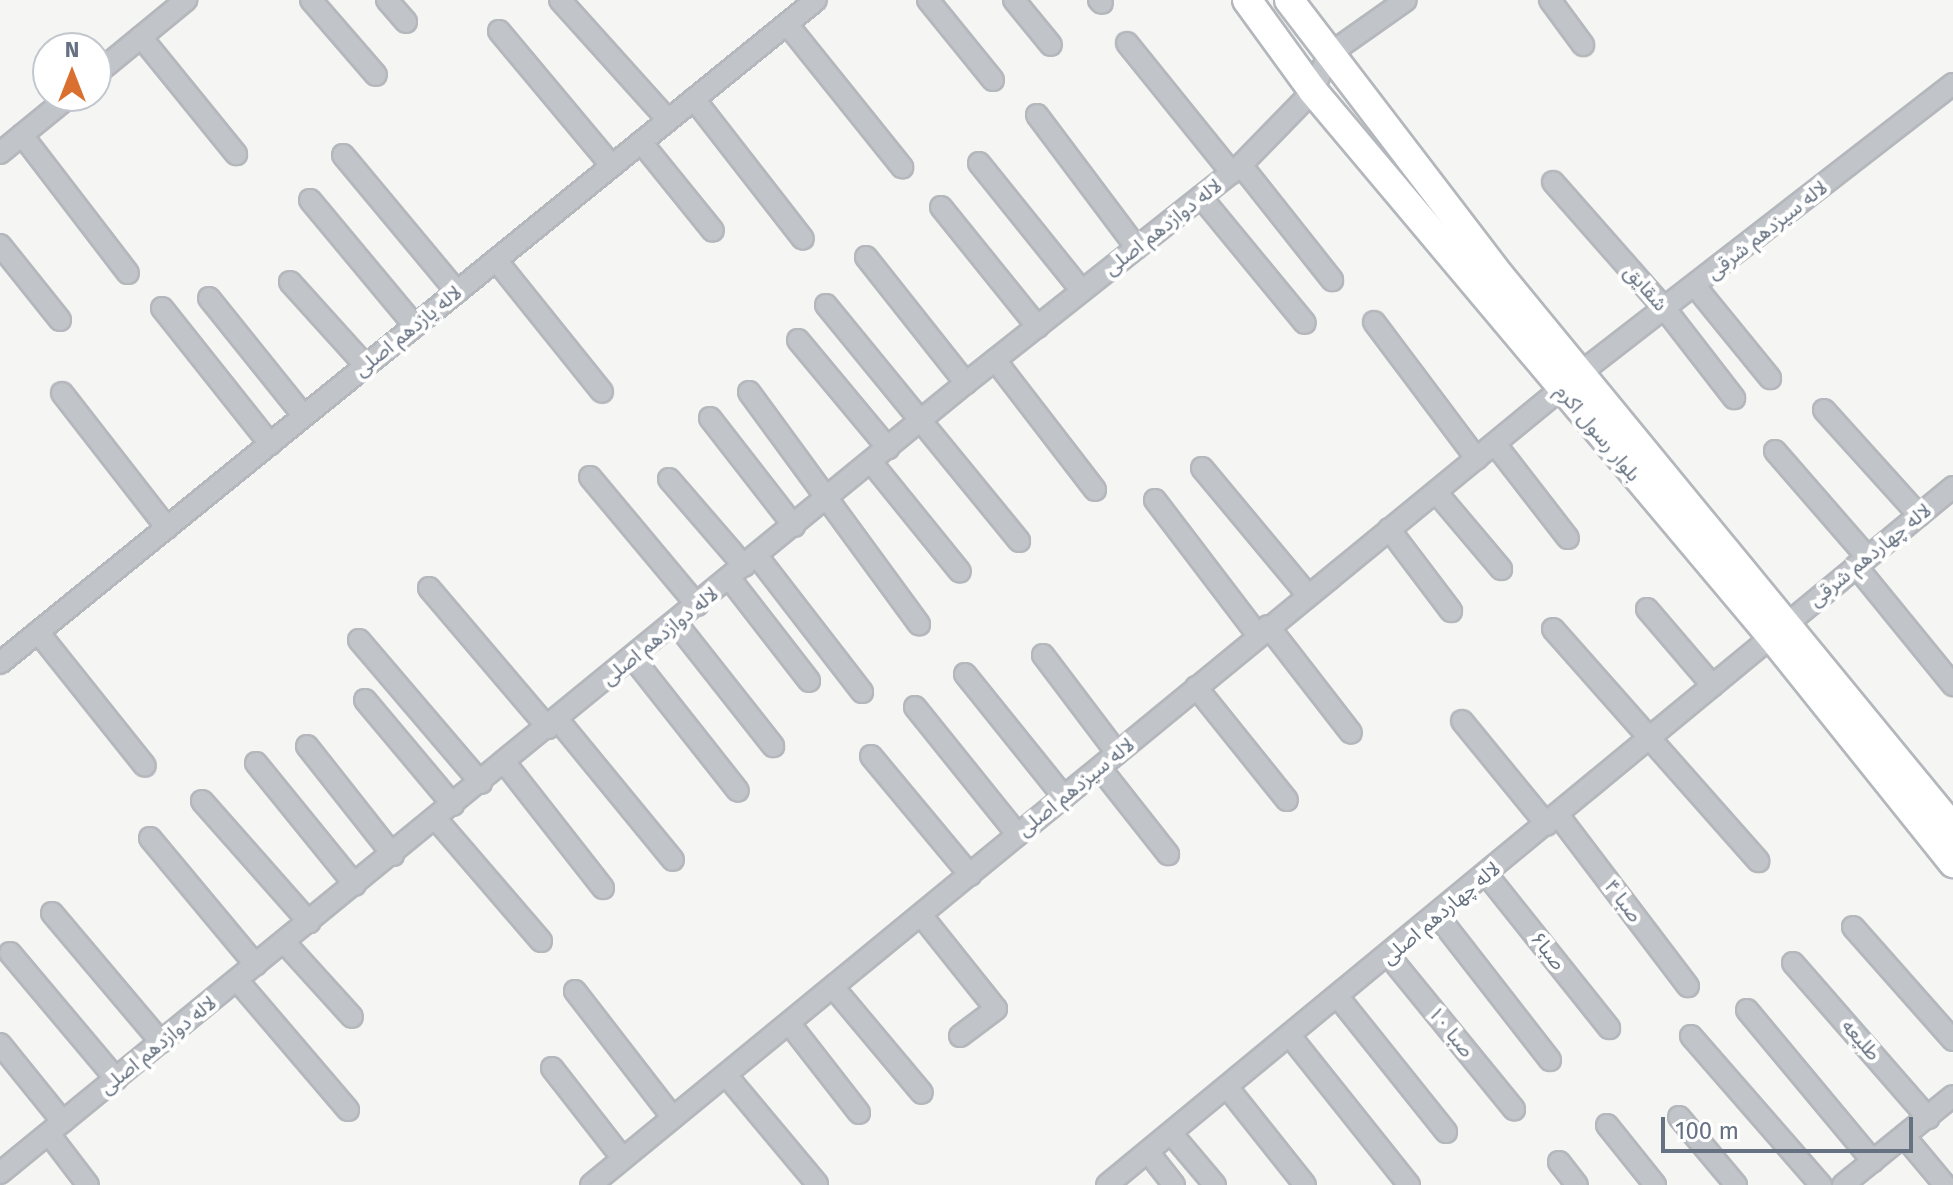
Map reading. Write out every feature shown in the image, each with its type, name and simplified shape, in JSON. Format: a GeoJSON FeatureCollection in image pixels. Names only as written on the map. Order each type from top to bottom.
{"type":"FeatureCollection","features":[{"type":"Feature","properties":{"kind":"main road","name":"بلوار رسول اکرم"},"geometry":{"type":"LineString","coordinates":[[1247,0],[1313,91],[1570,382],[1953,828]]}},
{"type":"Feature","properties":{"kind":"main road","name":"بلوار رسول اکرم"},"geometry":{"type":"LineString","coordinates":[[1289,0],[1570,382]]}},
{"type":"Feature","properties":{"kind":"main road","name":"بلوار رسول اکرم"},"geometry":{"type":"LineString","coordinates":[[1780,630],[1953,863]]}},
{"type":"Feature","properties":{"kind":"street"},"geometry":{"type":"LineString","coordinates":[[311,0],[376,75]]}},
{"type":"Feature","properties":{"kind":"street"},"geometry":{"type":"LineString","coordinates":[[387,0],[406,22]]}},
{"type":"Feature","properties":{"kind":"street"},"geometry":{"type":"LineString","coordinates":[[560,0],[668,120]]}},
{"type":"Feature","properties":{"kind":"street","name":"لاله یازدهم اصلی"},"geometry":{"type":"LineString","coordinates":[[0,663],[816,0]]}},
{"type":"Feature","properties":{"kind":"street"},"geometry":{"type":"LineString","coordinates":[[928,0],[993,80]]}},
{"type":"Feature","properties":{"kind":"street"},"geometry":{"type":"LineString","coordinates":[[1014,0],[1051,45]]}},
{"type":"Feature","properties":{"kind":"street"},"geometry":{"type":"LineString","coordinates":[[1313,91],[1328,55],[1406,0]]}},
{"type":"Feature","properties":{"kind":"street"},"geometry":{"type":"LineString","coordinates":[[1550,0],[1583,45]]}},
{"type":"Feature","properties":{"kind":"street"},"geometry":{"type":"LineString","coordinates":[[112,61],[183,1]]}},
{"type":"Feature","properties":{"kind":"street"},"geometry":{"type":"LineString","coordinates":[[787,24],[902,167]]}},
{"type":"Feature","properties":{"kind":"street"},"geometry":{"type":"LineString","coordinates":[[499,31],[612,166]]}},
{"type":"Feature","properties":{"kind":"street"},"geometry":{"type":"LineString","coordinates":[[141,37],[236,154]]}},
{"type":"Feature","properties":{"kind":"street"},"geometry":{"type":"LineString","coordinates":[[1127,43],[1332,280]]}},
{"type":"Feature","properties":{"kind":"street","name":"لاله سیزدهم شرقی"},"geometry":{"type":"LineString","coordinates":[[1570,382],[1953,84]]}},
{"type":"Feature","properties":{"kind":"street","name":"لاله دوازدهم اصلی"},"geometry":{"type":"LineString","coordinates":[[7,1176],[56,1128],[966,383],[1236,169],[1313,91]]}},
{"type":"Feature","properties":{"kind":"street"},"geometry":{"type":"LineString","coordinates":[[694,99],[803,239]]}},
{"type":"Feature","properties":{"kind":"street"},"geometry":{"type":"LineString","coordinates":[[0,153],[50,112]]}},
{"type":"Feature","properties":{"kind":"street"},"geometry":{"type":"LineString","coordinates":[[1037,115],[1137,248]]}},
{"type":"Feature","properties":{"kind":"street"},"geometry":{"type":"LineString","coordinates":[[22,135],[128,273]]}},
{"type":"Feature","properties":{"kind":"street"},"geometry":{"type":"LineString","coordinates":[[641,142],[713,231]]}},
{"type":"Feature","properties":{"kind":"street"},"geometry":{"type":"LineString","coordinates":[[343,155],[457,292]]}},
{"type":"Feature","properties":{"kind":"street"},"geometry":{"type":"LineString","coordinates":[[979,163],[1082,291]]}},
{"type":"Feature","properties":{"kind":"street","name":"شقایق"},"geometry":{"type":"LineString","coordinates":[[1553,182],[1665,309],[1734,398]]}},
{"type":"Feature","properties":{"kind":"street"},"geometry":{"type":"LineString","coordinates":[[1201,197],[1305,323]]}},
{"type":"Feature","properties":{"kind":"street"},"geometry":{"type":"LineString","coordinates":[[310,200],[415,326]]}},
{"type":"Feature","properties":{"kind":"street"},"geometry":{"type":"LineString","coordinates":[[941,207],[1038,327]]}},
{"type":"Feature","properties":{"kind":"street"},"geometry":{"type":"LineString","coordinates":[[0,245],[60,320]]}},
{"type":"Feature","properties":{"kind":"street"},"geometry":{"type":"LineString","coordinates":[[866,257],[966,383]]}},
{"type":"Feature","properties":{"kind":"street"},"geometry":{"type":"LineString","coordinates":[[496,260],[602,392]]}},
{"type":"Feature","properties":{"kind":"street"},"geometry":{"type":"LineString","coordinates":[[290,282],[366,366]]}},
{"type":"Feature","properties":{"kind":"street"},"geometry":{"type":"LineString","coordinates":[[1695,286],[1770,378]]}},
{"type":"Feature","properties":{"kind":"street"},"geometry":{"type":"LineString","coordinates":[[209,298],[304,416]]}},
{"type":"Feature","properties":{"kind":"street"},"geometry":{"type":"LineString","coordinates":[[826,305],[918,423],[1019,541]]}},
{"type":"Feature","properties":{"kind":"street"},"geometry":{"type":"LineString","coordinates":[[162,308],[270,444]]}},
{"type":"Feature","properties":{"kind":"street"},"geometry":{"type":"LineString","coordinates":[[1374,322],[1477,459]]}},
{"type":"Feature","properties":{"kind":"street"},"geometry":{"type":"LineString","coordinates":[[798,340],[888,448]]}},
{"type":"Feature","properties":{"kind":"street"},"geometry":{"type":"LineString","coordinates":[[995,360],[1095,490]]}},
{"type":"Feature","properties":{"kind":"street","name":"لاله سیزدهم اصلی"},"geometry":{"type":"LineString","coordinates":[[591,1185],[619,1171],[673,1118],[1570,382]]}},
{"type":"Feature","properties":{"kind":"street"},"geometry":{"type":"LineString","coordinates":[[749,392],[919,624]]}},
{"type":"Feature","properties":{"kind":"street"},"geometry":{"type":"LineString","coordinates":[[62,393],[167,528]]}},
{"type":"Feature","properties":{"kind":"street"},"geometry":{"type":"LineString","coordinates":[[1824,410],[1919,515]]}},
{"type":"Feature","properties":{"kind":"street"},"geometry":{"type":"LineString","coordinates":[[710,418],[794,526]]}},
{"type":"Feature","properties":{"kind":"street"},"geometry":{"type":"LineString","coordinates":[[1495,444],[1568,538]]}},
{"type":"Feature","properties":{"kind":"street"},"geometry":{"type":"LineString","coordinates":[[1775,451],[1953,685]]}},
{"type":"Feature","properties":{"kind":"street"},"geometry":{"type":"LineString","coordinates":[[871,462],[960,572]]}},
{"type":"Feature","properties":{"kind":"street"},"geometry":{"type":"LineString","coordinates":[[1202,468],[1308,595]]}},
{"type":"Feature","properties":{"kind":"street"},"geometry":{"type":"LineString","coordinates":[[590,477],[697,605]]}},
{"type":"Feature","properties":{"kind":"street"},"geometry":{"type":"LineString","coordinates":[[669,479],[744,567],[862,692]]}},
{"type":"Feature","properties":{"kind":"street","name":"لاله چهاردهم شرقی"},"geometry":{"type":"LineString","coordinates":[[1780,630],[1953,487]]}},
{"type":"Feature","properties":{"kind":"street"},"geometry":{"type":"LineString","coordinates":[[1436,492],[1501,569]]}},
{"type":"Feature","properties":{"kind":"street"},"geometry":{"type":"LineString","coordinates":[[1155,500],[1351,733]]}},
{"type":"Feature","properties":{"kind":"street"},"geometry":{"type":"LineString","coordinates":[[1389,529],[1451,611]]}},
{"type":"Feature","properties":{"kind":"street"},"geometry":{"type":"LineString","coordinates":[[744,567],[809,681]]}},
{"type":"Feature","properties":{"kind":"street"},"geometry":{"type":"LineString","coordinates":[[429,588],[673,860]]}},
{"type":"Feature","properties":{"kind":"street"},"geometry":{"type":"LineString","coordinates":[[1647,609],[1713,686]]}},
{"type":"Feature","properties":{"kind":"street"},"geometry":{"type":"LineString","coordinates":[[676,623],[773,746]]}},
{"type":"Feature","properties":{"kind":"street"},"geometry":{"type":"LineString","coordinates":[[1553,629],[1652,737],[1758,861]]}},
{"type":"Feature","properties":{"kind":"street","name":"لاله چهاردهم اصلی"},"geometry":{"type":"LineString","coordinates":[[1107,1185],[1389,956],[1780,630]]}},
{"type":"Feature","properties":{"kind":"street"},"geometry":{"type":"LineString","coordinates":[[38,632],[145,766]]}},
{"type":"Feature","properties":{"kind":"street"},"geometry":{"type":"LineString","coordinates":[[359,640],[481,783]]}},
{"type":"Feature","properties":{"kind":"street"},"geometry":{"type":"LineString","coordinates":[[1043,655],[1117,753]]}},
{"type":"Feature","properties":{"kind":"street"},"geometry":{"type":"LineString","coordinates":[[633,658],[738,791]]}},
{"type":"Feature","properties":{"kind":"street"},"geometry":{"type":"LineString","coordinates":[[965,674],[1064,797]]}},
{"type":"Feature","properties":{"kind":"street"},"geometry":{"type":"LineString","coordinates":[[1196,687],[1287,800]]}},
{"type":"Feature","properties":{"kind":"street"},"geometry":{"type":"LineString","coordinates":[[365,700],[453,805]]}},
{"type":"Feature","properties":{"kind":"street"},"geometry":{"type":"LineString","coordinates":[[915,707],[1018,835]]}},
{"type":"Feature","properties":{"kind":"street","name":"صبا ۴"},"geometry":{"type":"LineString","coordinates":[[1462,721],[1553,820],[1688,986]]}},
{"type":"Feature","properties":{"kind":"street"},"geometry":{"type":"LineString","coordinates":[[307,746],[393,855]]}},
{"type":"Feature","properties":{"kind":"street"},"geometry":{"type":"LineString","coordinates":[[871,756],[970,875]]}},
{"type":"Feature","properties":{"kind":"street"},"geometry":{"type":"LineString","coordinates":[[256,763],[355,885]]}},
{"type":"Feature","properties":{"kind":"street"},"geometry":{"type":"LineString","coordinates":[[505,763],[603,888]]}},
{"type":"Feature","properties":{"kind":"street"},"geometry":{"type":"LineString","coordinates":[[1100,768],[1168,854]]}},
{"type":"Feature","properties":{"kind":"street"},"geometry":{"type":"LineString","coordinates":[[202,801],[309,922]]}},
{"type":"Feature","properties":{"kind":"street"},"geometry":{"type":"LineString","coordinates":[[436,819],[541,941]]}},
{"type":"Feature","properties":{"kind":"street"},"geometry":{"type":"LineString","coordinates":[[150,838],[256,965]]}},
{"type":"Feature","properties":{"kind":"street","name":"صبا۶"},"geometry":{"type":"LineString","coordinates":[[1487,875],[1609,1028]]}},
{"type":"Feature","properties":{"kind":"street"},"geometry":{"type":"LineString","coordinates":[[52,913],[161,1042]]}},
{"type":"Feature","properties":{"kind":"street"},"geometry":{"type":"LineString","coordinates":[[921,915],[996,1009],[960,1036]]}},
{"type":"Feature","properties":{"kind":"street"},"geometry":{"type":"LineString","coordinates":[[1437,915],[1550,1060]]}},
{"type":"Feature","properties":{"kind":"street"},"geometry":{"type":"LineString","coordinates":[[1853,927],[1953,1040]]}},
{"type":"Feature","properties":{"kind":"street"},"geometry":{"type":"LineString","coordinates":[[284,942],[352,1017]]}},
{"type":"Feature","properties":{"kind":"street"},"geometry":{"type":"LineString","coordinates":[[10,953],[116,1079]]}},
{"type":"Feature","properties":{"kind":"street","name":"صبا ۱۰"},"geometry":{"type":"LineString","coordinates":[[1389,956],[1514,1109]]}},
{"type":"Feature","properties":{"kind":"street","name":"طلیعه"},"geometry":{"type":"LineString","coordinates":[[1793,963],[1928,1118]]}},
{"type":"Feature","properties":{"kind":"street"},"geometry":{"type":"LineString","coordinates":[[237,980],[348,1110]]}},
{"type":"Feature","properties":{"kind":"street"},"geometry":{"type":"LineString","coordinates":[[833,987],[922,1093]]}},
{"type":"Feature","properties":{"kind":"street"},"geometry":{"type":"LineString","coordinates":[[575,991],[673,1118]]}},
{"type":"Feature","properties":{"kind":"street"},"geometry":{"type":"LineString","coordinates":[[1338,997],[1446,1132]]}},
{"type":"Feature","properties":{"kind":"street"},"geometry":{"type":"LineString","coordinates":[[1747,1010],[1873,1161]]}},
{"type":"Feature","properties":{"kind":"street"},"geometry":{"type":"LineString","coordinates":[[789,1023],[859,1113]]}},
{"type":"Feature","properties":{"kind":"street"},"geometry":{"type":"LineString","coordinates":[[1290,1036],[1409,1185]]}},
{"type":"Feature","properties":{"kind":"street"},"geometry":{"type":"LineString","coordinates":[[1691,1036],[1821,1185]]}},
{"type":"Feature","properties":{"kind":"street"},"geometry":{"type":"LineString","coordinates":[[0,1044],[56,1128],[88,1185]]}},
{"type":"Feature","properties":{"kind":"street"},"geometry":{"type":"LineString","coordinates":[[552,1068],[619,1171]]}},
{"type":"Feature","properties":{"kind":"street"},"geometry":{"type":"LineString","coordinates":[[726,1075],[817,1184]]}},
{"type":"Feature","properties":{"kind":"street"},"geometry":{"type":"LineString","coordinates":[[1227,1087],[1305,1185]]}},
{"type":"Feature","properties":{"kind":"street"},"geometry":{"type":"LineString","coordinates":[[1853,1182],[1873,1161],[1953,1096]]}},
{"type":"Feature","properties":{"kind":"street"},"geometry":{"type":"LineString","coordinates":[[1679,1117],[1736,1185]]}},
{"type":"Feature","properties":{"kind":"street"},"geometry":{"type":"LineString","coordinates":[[1607,1125],[1655,1185]]}},
{"type":"Feature","properties":{"kind":"street"},"geometry":{"type":"LineString","coordinates":[[1171,1133],[1215,1185]]}},
{"type":"Feature","properties":{"kind":"street"},"geometry":{"type":"LineString","coordinates":[[1904,1136],[1945,1185]]}},
{"type":"Feature","properties":{"kind":"street"},"geometry":{"type":"LineString","coordinates":[[1148,1152],[1174,1185]]}},
{"type":"Feature","properties":{"kind":"street"},"geometry":{"type":"LineString","coordinates":[[1559,1162],[1577,1185]]}}]}
